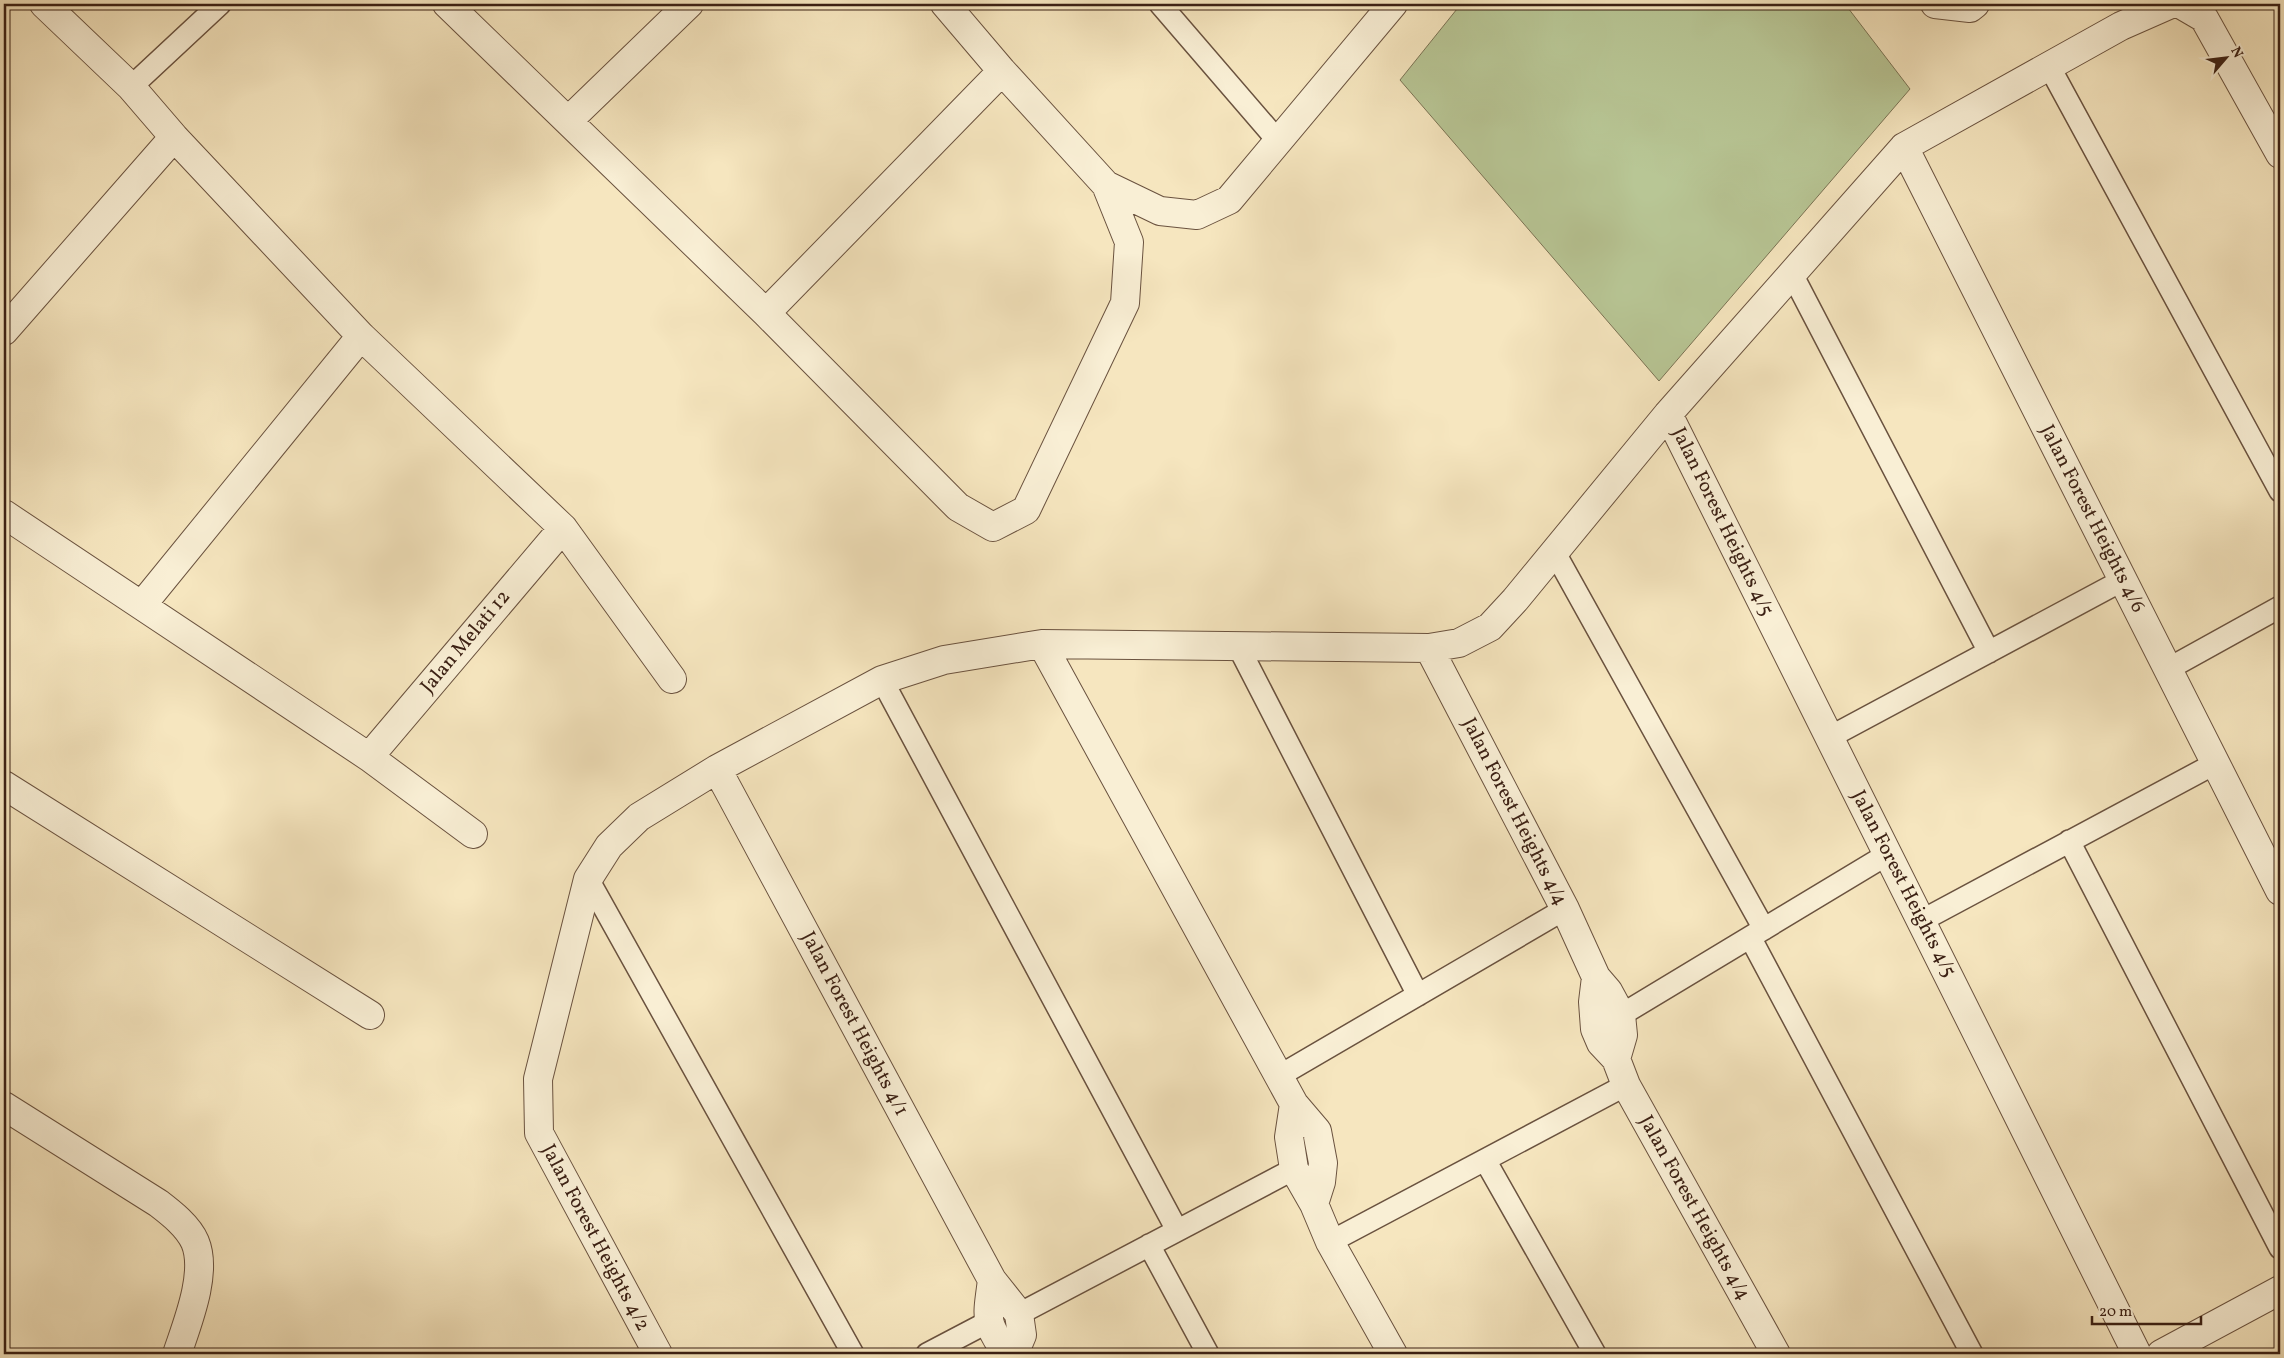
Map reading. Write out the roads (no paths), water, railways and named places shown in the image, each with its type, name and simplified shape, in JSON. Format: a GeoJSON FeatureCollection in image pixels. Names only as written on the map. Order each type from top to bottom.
{"type":"FeatureCollection","features":[{"type":"Feature","properties":{"kind":"street"},"geometry":{"type":"LineString","coordinates":[[44,4],[131,87],[174,137],[361,336],[563,528],[672,679]]}},
{"type":"Feature","properties":{"kind":"street"},"geometry":{"type":"LineString","coordinates":[[446,4],[766,313],[958,507],[993,527],[1026,510],[1125,303],[1129,242],[1106,186],[1002,71],[945,4]]}},
{"type":"Feature","properties":{"kind":"street"},"geometry":{"type":"LineString","coordinates":[[568,121],[689,4]]}},
{"type":"Feature","properties":{"kind":"street"},"geometry":{"type":"LineString","coordinates":[[1935,4],[1970,8],[1975,4]]}},
{"type":"Feature","properties":{"kind":"street","name":"Jalan Forest Heights 4/2"},"geometry":{"type":"LineString","coordinates":[[658,1354],[539,1134],[538,1079],[588,879],[609,846],[639,817],[717,769],[882,680],[944,660],[1042,644],[1429,648],[1458,643],[1490,627],[1516,600],[1668,414],[1904,147],[2121,26],[2171,4]]}},
{"type":"Feature","properties":{"kind":"street"},"geometry":{"type":"LineString","coordinates":[[2180,4],[2204,18],[2280,154]]}},
{"type":"Feature","properties":{"kind":"street"},"geometry":{"type":"LineString","coordinates":[[1106,186],[1160,211],[1197,215],[1229,200],[1278,141],[1380,9]]}},
{"type":"Feature","properties":{"kind":"street"},"geometry":{"type":"LineString","coordinates":[[766,313],[1002,71]]}},
{"type":"Feature","properties":{"kind":"street"},"geometry":{"type":"LineString","coordinates":[[4,332],[174,137]]}},
{"type":"Feature","properties":{"kind":"street","name":"Jalan Forest Heights 4/6"},"geometry":{"type":"LineString","coordinates":[[1904,147],[2280,891]]}},
{"type":"Feature","properties":{"kind":"street"},"geometry":{"type":"LineString","coordinates":[[142,605],[361,336]]}},
{"type":"Feature","properties":{"kind":"street","name":"Jalan Forest Heights 4/5"},"geometry":{"type":"LineString","coordinates":[[1668,414],[2137,1354]]}},
{"type":"Feature","properties":{"kind":"street"},"geometry":{"type":"LineString","coordinates":[[4,514],[369,757],[473,834]]}},
{"type":"Feature","properties":{"kind":"street","name":"Jalan Melati 12"},"geometry":{"type":"LineString","coordinates":[[369,757],[563,528]]}},
{"type":"Feature","properties":{"kind":"street"},"geometry":{"type":"LineString","coordinates":[[1042,644],[1294,1104],[1318,1131],[1323,1163],[1321,1182],[1314,1204]]}},
{"type":"Feature","properties":{"kind":"street","name":"Jalan Forest Heights 4/4"},"geometry":{"type":"LineString","coordinates":[[1429,648],[1565,909],[1596,977],[1608,991],[1621,1015],[1623,1035],[1616,1059]]}},
{"type":"Feature","properties":{"kind":"street","name":"Jalan Forest Heights 4/1"},"geometry":{"type":"LineString","coordinates":[[717,769],[992,1280],[1019,1314]]}},
{"type":"Feature","properties":{"kind":"street"},"geometry":{"type":"LineString","coordinates":[[4,785],[370,1015]]}},
{"type":"Feature","properties":{"kind":"street","name":"Jalan Forest Heights 4/4"},"geometry":{"type":"LineString","coordinates":[[1596,977],[1593,1002],[1595,1029],[1601,1043],[1616,1059],[1626,1085],[1776,1354]]}},
{"type":"Feature","properties":{"kind":"street"},"geometry":{"type":"LineString","coordinates":[[1294,1104],[1289,1137],[1294,1169],[1314,1204],[1330,1242],[1393,1354]]}},
{"type":"Feature","properties":{"kind":"street"},"geometry":{"type":"LineString","coordinates":[[4,1106],[158,1203],[179,1220],[195,1242],[199,1272],[194,1303],[177,1354]]}},
{"type":"Feature","properties":{"kind":"street"},"geometry":{"type":"LineString","coordinates":[[992,1280],[988,1322],[993,1334],[1007,1354]]}},
{"type":"Feature","properties":{"kind":"street"},"geometry":{"type":"LineString","coordinates":[[2162,1354],[2280,1290]]}},
{"type":"Feature","properties":{"kind":"street"},"geometry":{"type":"LineString","coordinates":[[1014,1354],[1022,1335],[1019,1314]]}},
{"type":"Feature","properties":{"kind":"lane"},"geometry":{"type":"LineString","coordinates":[[131,87],[220,4]]}},
{"type":"Feature","properties":{"kind":"lane"},"geometry":{"type":"LineString","coordinates":[[1160,4],[1278,141]]}},
{"type":"Feature","properties":{"kind":"lane"},"geometry":{"type":"LineString","coordinates":[[2050,66],[2280,491]]}},
{"type":"Feature","properties":{"kind":"lane"},"geometry":{"type":"LineString","coordinates":[[1792,274],[1989,652]]}},
{"type":"Feature","properties":{"kind":"lane"},"geometry":{"type":"LineString","coordinates":[[1555,553],[1757,933],[1972,1354]]}},
{"type":"Feature","properties":{"kind":"lane"},"geometry":{"type":"LineString","coordinates":[[1830,737],[2123,580]]}},
{"type":"Feature","properties":{"kind":"lane"},"geometry":{"type":"LineString","coordinates":[[2168,669],[2280,607]]}},
{"type":"Feature","properties":{"kind":"lane"},"geometry":{"type":"LineString","coordinates":[[1238,646],[1418,995]]}},
{"type":"Feature","properties":{"kind":"lane"},"geometry":{"type":"LineString","coordinates":[[882,680],[1177,1230]]}},
{"type":"Feature","properties":{"kind":"lane"},"geometry":{"type":"LineString","coordinates":[[1921,921],[2216,763]]}},
{"type":"Feature","properties":{"kind":"lane"},"geometry":{"type":"LineString","coordinates":[[2069,842],[2280,1248]]}},
{"type":"Feature","properties":{"kind":"lane"},"geometry":{"type":"LineString","coordinates":[[1621,1015],[1888,854]]}},
{"type":"Feature","properties":{"kind":"lane"},"geometry":{"type":"LineString","coordinates":[[588,879],[853,1354]]}},
{"type":"Feature","properties":{"kind":"lane"},"geometry":{"type":"LineString","coordinates":[[1279,1076],[1565,909]]}},
{"type":"Feature","properties":{"kind":"lane"},"geometry":{"type":"LineString","coordinates":[[1330,1242],[1626,1085]]}},
{"type":"Feature","properties":{"kind":"lane"},"geometry":{"type":"LineString","coordinates":[[1485,1160],[1595,1354]]}},
{"type":"Feature","properties":{"kind":"lane"},"geometry":{"type":"LineString","coordinates":[[1019,1314],[1294,1169]]}},
{"type":"Feature","properties":{"kind":"lane"},"geometry":{"type":"LineString","coordinates":[[1149,1245],[1208,1354]]}},
{"type":"Feature","properties":{"kind":"lane"},"geometry":{"type":"LineString","coordinates":[[927,1354],[988,1322]]}}]}
